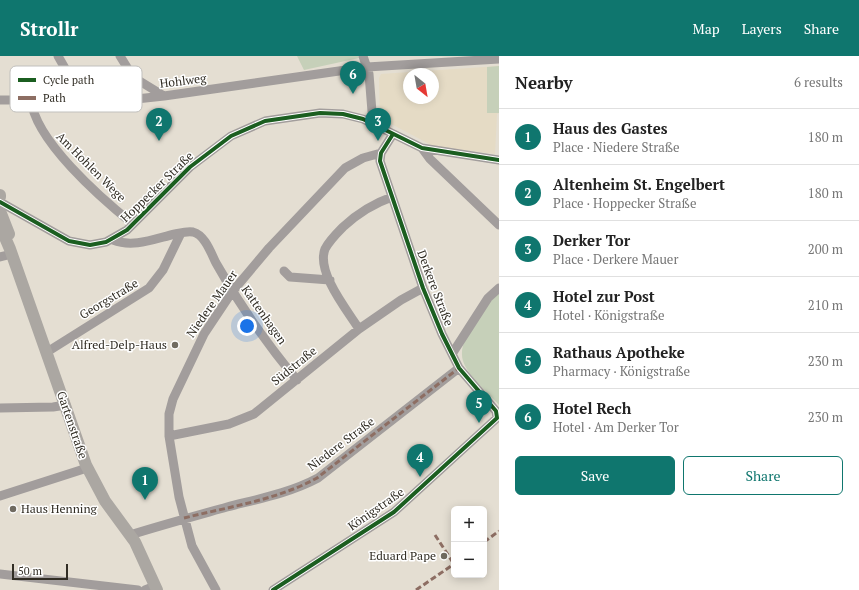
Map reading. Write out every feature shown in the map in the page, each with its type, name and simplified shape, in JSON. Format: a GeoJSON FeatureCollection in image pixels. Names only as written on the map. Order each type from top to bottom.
{"type":"FeatureCollection","features":[{"type":"Feature","properties":{"kind":"street"},"geometry":{"type":"LineString","coordinates":[[58,56],[64,66]]}},
{"type":"Feature","properties":{"kind":"street"},"geometry":{"type":"LineString","coordinates":[[120,56],[126,66]]}},
{"type":"Feature","properties":{"kind":"street"},"geometry":{"type":"LineString","coordinates":[[363,56],[367,68],[373,124]]}},
{"type":"Feature","properties":{"kind":"street","name":"Hohlweg"},"geometry":{"type":"LineString","coordinates":[[142,98],[425,60],[479,57],[499,59]]}},
{"type":"Feature","properties":{"kind":"street"},"geometry":{"type":"LineString","coordinates":[[142,83],[164,96]]}},
{"type":"Feature","properties":{"kind":"street","name":"Am Hohlen Wege"},"geometry":{"type":"LineString","coordinates":[[34,112],[35,118],[50,144],[110,204],[133,224]]}},
{"type":"Feature","properties":{"kind":"street","name":"Hoppecker Straße"},"geometry":{"type":"LineString","coordinates":[[0,202],[58,236],[74,242],[96,244],[113,240],[133,224],[190,167],[220,143],[243,129],[265,121],[303,114],[332,113],[355,117],[373,124],[422,148]]}},
{"type":"Feature","properties":{"kind":"street"},"geometry":{"type":"LineString","coordinates":[[381,153],[393,134]]}},
{"type":"Feature","properties":{"kind":"street"},"geometry":{"type":"LineString","coordinates":[[422,148],[499,160]]}},
{"type":"Feature","properties":{"kind":"street"},"geometry":{"type":"LineString","coordinates":[[422,148],[430,159],[499,225]]}},
{"type":"Feature","properties":{"kind":"street","name":"Derkere Straße"},"geometry":{"type":"LineString","coordinates":[[381,153],[380,161],[422,288],[459,368],[496,410],[498,416]]}},
{"type":"Feature","properties":{"kind":"street","name":"Niedere Mauer"},"geometry":{"type":"LineString","coordinates":[[216,590],[194,550],[184,518],[174,476],[169,436],[170,408],[177,389],[198,346],[232,292],[275,241],[341,172],[355,162],[381,153]]}},
{"type":"Feature","properties":{"kind":"street"},"geometry":{"type":"LineString","coordinates":[[359,329],[337,295],[330,280],[324,256],[328,243],[360,211],[392,197]]}},
{"type":"Feature","properties":{"kind":"street","name":"Gartenstraße"},"geometry":{"type":"LineString","coordinates":[[0,211],[7,253],[47,352],[87,468],[105,501],[130,535],[145,562],[153,589]]}},
{"type":"Feature","properties":{"kind":"street"},"geometry":{"type":"LineString","coordinates":[[2,224],[8,215],[20,213]]}},
{"type":"Feature","properties":{"kind":"street","name":"Kattenhagen"},"geometry":{"type":"LineString","coordinates":[[113,240],[132,244],[181,233],[194,233],[203,240],[232,292],[273,350],[298,380]]}},
{"type":"Feature","properties":{"kind":"street","name":"Georgstraße"},"geometry":{"type":"LineString","coordinates":[[47,352],[150,288],[163,270],[181,233]]}},
{"type":"Feature","properties":{"kind":"street"},"geometry":{"type":"LineString","coordinates":[[284,272],[290,277],[330,280]]}},
{"type":"Feature","properties":{"kind":"street","name":"Südstraße"},"geometry":{"type":"LineString","coordinates":[[169,436],[220,427],[241,420],[257,411],[298,380],[359,329],[400,300],[422,288]]}},
{"type":"Feature","properties":{"kind":"street"},"geometry":{"type":"LineString","coordinates":[[452,354],[488,298],[499,288]]}},
{"type":"Feature","properties":{"kind":"street","name":"Niedere Straße"},"geometry":{"type":"LineString","coordinates":[[130,535],[184,518],[281,493],[317,478],[459,368]]}},
{"type":"Feature","properties":{"kind":"street"},"geometry":{"type":"LineString","coordinates":[[0,408],[53,407],[66,405]]}},
{"type":"Feature","properties":{"kind":"street","name":"Königstraße"},"geometry":{"type":"LineString","coordinates":[[273,590],[394,512],[495,421],[498,416]]}},
{"type":"Feature","properties":{"kind":"street"},"geometry":{"type":"LineString","coordinates":[[0,496],[87,468]]}},
{"type":"Feature","properties":{"kind":"street"},"geometry":{"type":"LineString","coordinates":[[0,574],[138,590]]}},
{"type":"Feature","properties":{"kind":"street"},"geometry":{"type":"LineString","coordinates":[[49,590],[52,581]]}},
{"type":"Feature","properties":{"kind":"shaded area"},"geometry":{"type":"Polygon","coordinates":[[[499,66],[499,113],[497,114],[495,154],[433,146],[380,118],[379,78],[381,74],[403,73],[403,104],[439,104],[439,70],[499,66]]]}},
{"type":"Feature","properties":{"kind":"green space"},"geometry":{"type":"Polygon","coordinates":[[[297,56],[358,56],[359,58],[304,70],[297,56]]]}},
{"type":"Feature","properties":{"kind":"green space"},"geometry":{"type":"Polygon","coordinates":[[[499,66],[499,113],[487,113],[487,67],[499,66]]]}},
{"type":"Feature","properties":{"kind":"green space"},"geometry":{"type":"Polygon","coordinates":[[[499,292],[499,405],[470,373],[463,361],[462,352],[464,343],[473,324],[486,306],[499,292]]]}},
{"type":"Feature","properties":{"kind":"marked path"},"geometry":{"type":"LineString","coordinates":[[184,518],[286,492],[317,478],[459,368]]}},
{"type":"Feature","properties":{"kind":"marked path"},"geometry":{"type":"LineString","coordinates":[[487,540],[499,531]]}},
{"type":"Feature","properties":{"kind":"marked path"},"geometry":{"type":"LineString","coordinates":[[435,535],[451,559]]}},
{"type":"Feature","properties":{"kind":"marked path"},"geometry":{"type":"LineString","coordinates":[[416,590],[451,566]]}},
{"type":"Feature","properties":{"kind":"cycle path"},"geometry":{"type":"LineString","coordinates":[[0,202],[69,241],[90,245],[106,242],[127,230],[190,167],[231,136],[265,121],[320,113],[343,114],[363,119],[422,148],[499,160]]}},
{"type":"Feature","properties":{"kind":"cycle path"},"geometry":{"type":"LineString","coordinates":[[273,590],[394,512],[497,418],[496,411],[459,368],[442,334],[423,288],[380,161],[381,153],[393,134]]}},
{"type":"Feature","properties":{"kind":"place","name":"Hotel Rech"},"geometry":{"type":"Point","coordinates":[353,94]}},
{"type":"Feature","properties":{"kind":"place","name":"Altenheim St. Engelbert"},"geometry":{"type":"Point","coordinates":[159,141]}},
{"type":"Feature","properties":{"kind":"place","name":"Derker Tor"},"geometry":{"type":"Point","coordinates":[378,141]}},
{"type":"Feature","properties":{"kind":"place","name":"Alfred-Delp-Haus"},"geometry":{"type":"Point","coordinates":[175,345]}},
{"type":"Feature","properties":{"kind":"place","name":"Rathaus Apotheke"},"geometry":{"type":"Point","coordinates":[479,423]}},
{"type":"Feature","properties":{"kind":"place","name":"Hotel zur Post"},"geometry":{"type":"Point","coordinates":[420,477]}},
{"type":"Feature","properties":{"kind":"place","name":"Haus des Gastes"},"geometry":{"type":"Point","coordinates":[145,500]}},
{"type":"Feature","properties":{"kind":"place","name":"Haus Henning"},"geometry":{"type":"Point","coordinates":[13,509]}},
{"type":"Feature","properties":{"kind":"place","name":"Eduard Pape"},"geometry":{"type":"Point","coordinates":[444,556]}}]}
